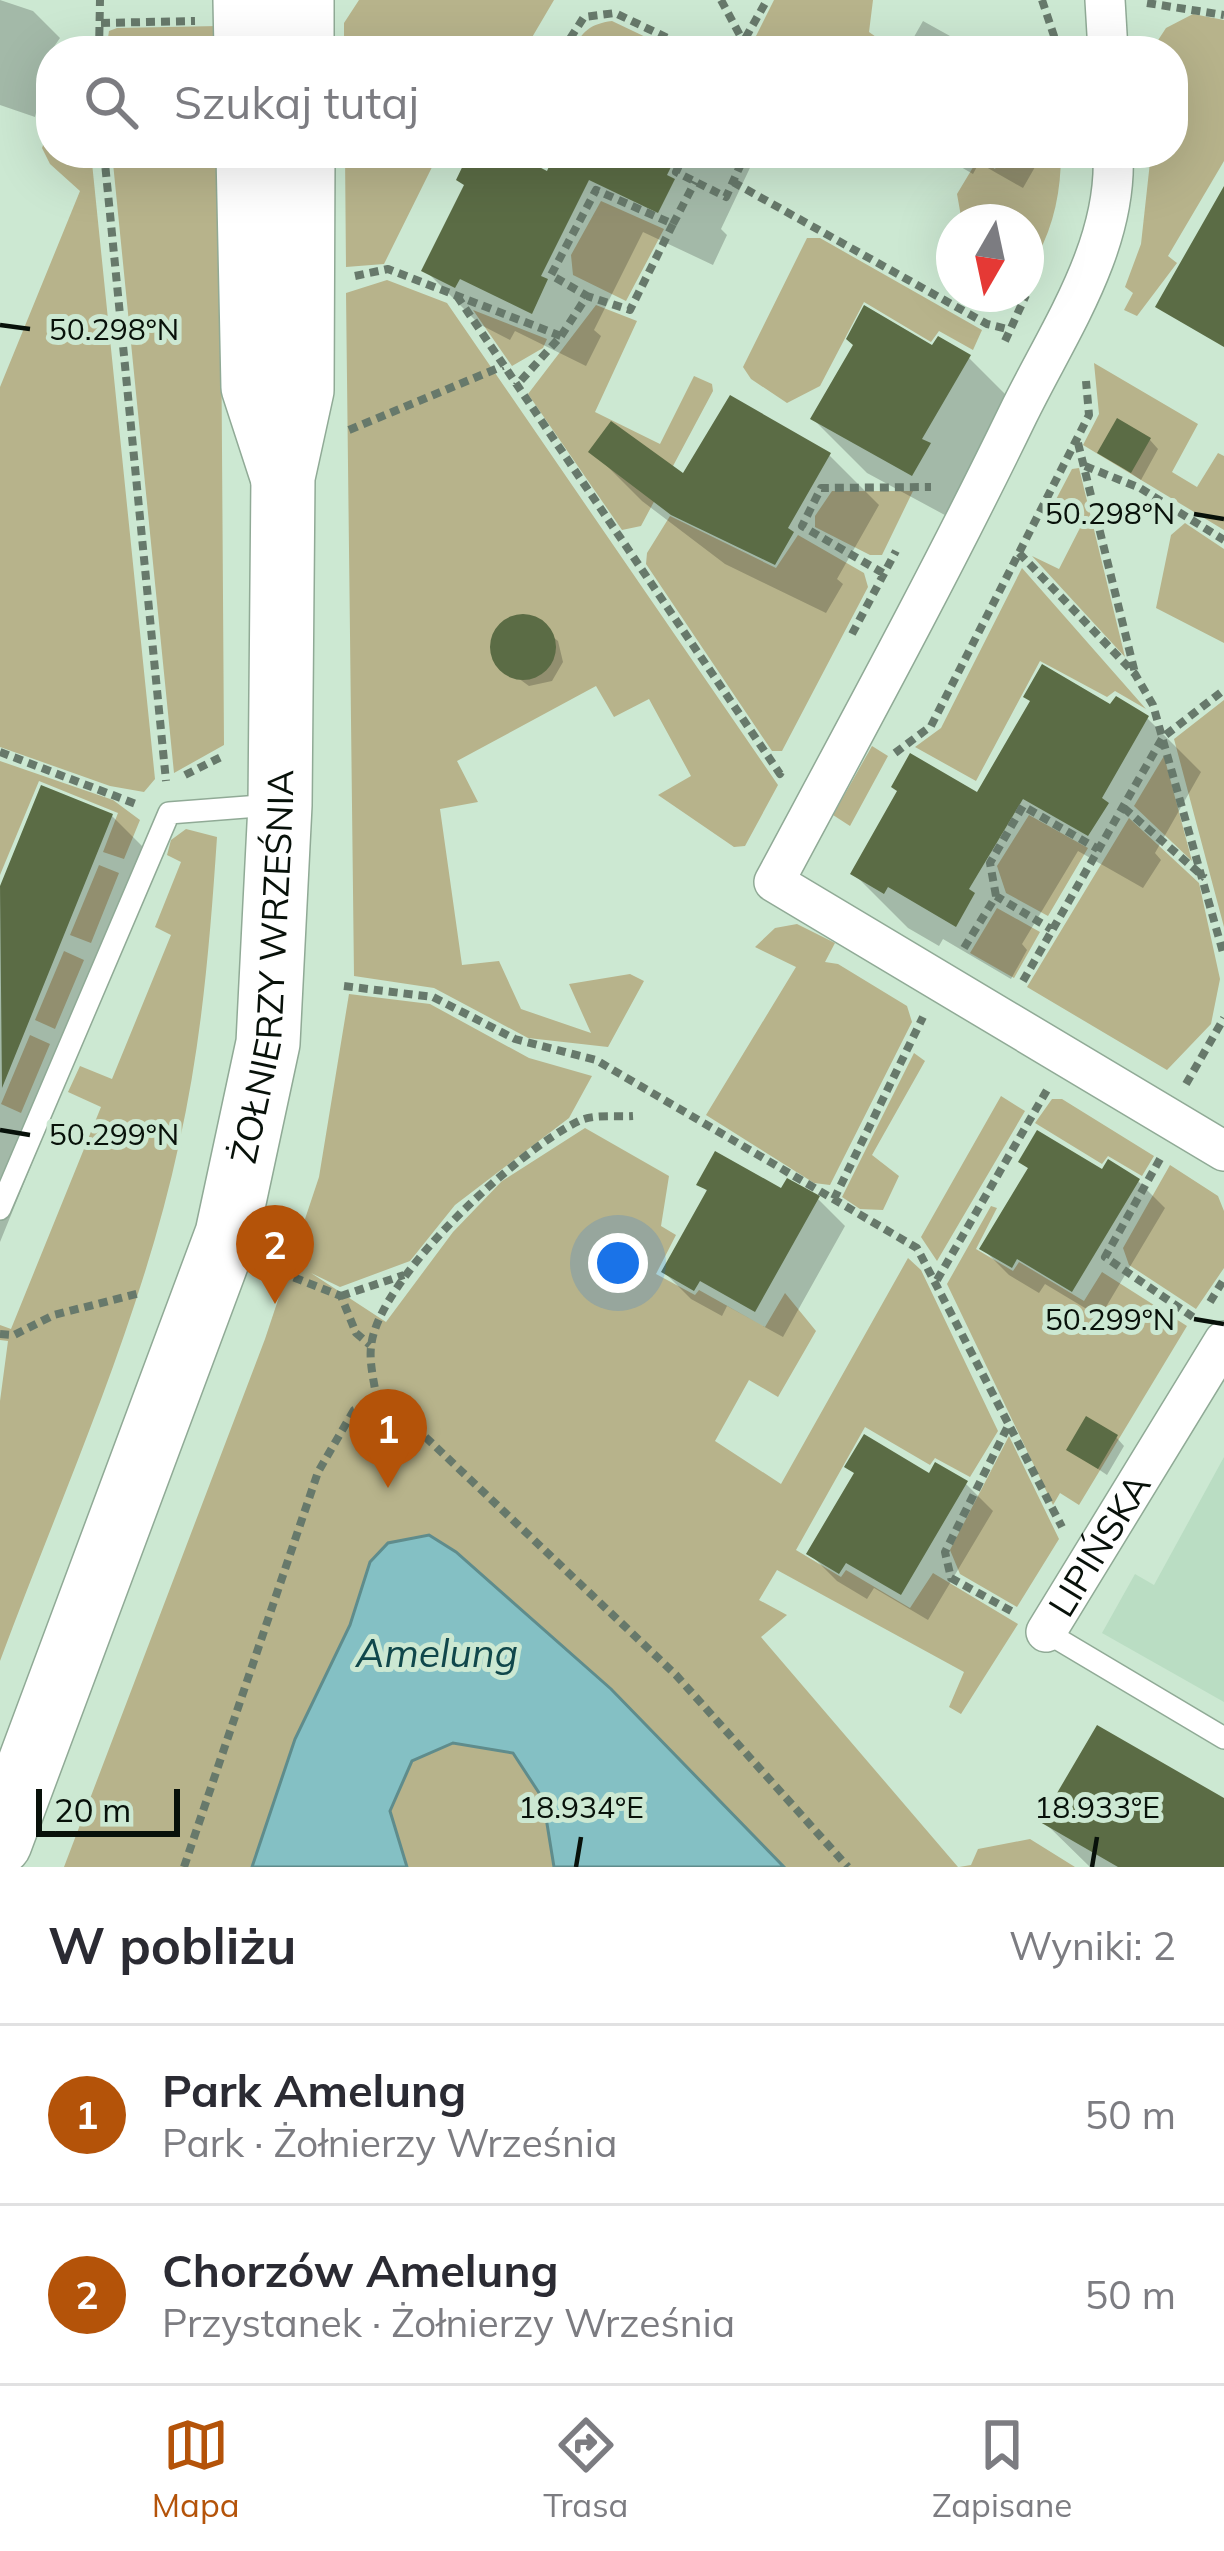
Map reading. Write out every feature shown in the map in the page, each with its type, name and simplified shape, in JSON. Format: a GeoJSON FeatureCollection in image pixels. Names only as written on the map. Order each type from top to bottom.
{"type":"FeatureCollection","features":[{"type":"Feature","properties":{"kind":"main road"},"geometry":{"type":"LineString","coordinates":[[302,0],[302,36]]}},
{"type":"Feature","properties":{"kind":"main road","name":"ŻOŁNIERZY WRZEŚNIA"},"geometry":{"type":"LineString","coordinates":[[248,168],[253,387],[283,477]]}},
{"type":"Feature","properties":{"kind":"main road","name":"ŻOŁNIERZY WRZEŚNIA"},"geometry":{"type":"LineString","coordinates":[[0,1843],[227,1234],[268,1043],[280,805],[283,477],[302,389],[303,168]]}},
{"type":"Feature","properties":{"kind":"street"},"geometry":{"type":"LineString","coordinates":[[1106,0],[1107,36]]}},
{"type":"Feature","properties":{"kind":"street"},"geometry":{"type":"LineString","coordinates":[[1114,168],[1115,183],[1096,259],[928,597],[774,882],[1224,1150]]}},
{"type":"Feature","properties":{"kind":"street","name":"LIPIŃSKA"},"geometry":{"type":"LineString","coordinates":[[1033,1624],[1211,1331]]}},
{"type":"Feature","properties":{"kind":"lane"},"geometry":{"type":"LineString","coordinates":[[0,1209],[158,811],[280,805]]}},
{"type":"Feature","properties":{"kind":"lane","name":"LIPIŃSKA"},"geometry":{"type":"LineString","coordinates":[[1033,1624],[1224,1738]]}},
{"type":"Feature","properties":{"kind":"path"},"geometry":{"type":"LineString","coordinates":[[100,0],[100,36]]}},
{"type":"Feature","properties":{"kind":"path"},"geometry":{"type":"LineString","coordinates":[[721,0],[736,36]]}},
{"type":"Feature","properties":{"kind":"path"},"geometry":{"type":"LineString","coordinates":[[747,36],[767,0]]}},
{"type":"Feature","properties":{"kind":"path"},"geometry":{"type":"LineString","coordinates":[[1042,0],[1055,36]]}},
{"type":"Feature","properties":{"kind":"path"},"geometry":{"type":"LineString","coordinates":[[1150,4],[1224,15]]}},
{"type":"Feature","properties":{"kind":"path"},"geometry":{"type":"LineString","coordinates":[[572,36],[584,17],[615,13],[663,36]]}},
{"type":"Feature","properties":{"kind":"path"},"geometry":{"type":"LineString","coordinates":[[101,22],[232,24]]}},
{"type":"Feature","properties":{"kind":"path"},"geometry":{"type":"LineString","coordinates":[[0,752],[158,811],[105,168]]}},
{"type":"Feature","properties":{"kind":"path"},"geometry":{"type":"LineString","coordinates":[[678,168],[676,172],[726,196],[739,168]]}},
{"type":"Feature","properties":{"kind":"path"},"geometry":{"type":"LineString","coordinates":[[674,224],[596,190],[551,275],[587,296],[630,310],[674,224],[695,182]]}},
{"type":"Feature","properties":{"kind":"path"},"geometry":{"type":"LineString","coordinates":[[733,182],[987,324],[1052,345],[1084,364],[1090,415],[1078,441],[932,726],[895,752],[884,773]]}},
{"type":"Feature","properties":{"kind":"path"},"geometry":{"type":"LineString","coordinates":[[340,280],[388,268],[561,336]]}},
{"type":"Feature","properties":{"kind":"path"},"geometry":{"type":"LineString","coordinates":[[458,296],[780,774],[790,754]]}},
{"type":"Feature","properties":{"kind":"path"},"geometry":{"type":"LineString","coordinates":[[516,386],[561,336],[587,296]]}},
{"type":"Feature","properties":{"kind":"path"},"geometry":{"type":"LineString","coordinates":[[1004,348],[1017,312]]}},
{"type":"Feature","properties":{"kind":"path"},"geometry":{"type":"LineString","coordinates":[[341,433],[502,366]]}},
{"type":"Feature","properties":{"kind":"path"},"geometry":{"type":"LineString","coordinates":[[1078,441],[1135,674]]}},
{"type":"Feature","properties":{"kind":"path"},"geometry":{"type":"LineString","coordinates":[[1084,466],[1140,488],[1224,540]]}},
{"type":"Feature","properties":{"kind":"path"},"geometry":{"type":"LineString","coordinates":[[922,504],[941,469]]}},
{"type":"Feature","properties":{"kind":"path"},"geometry":{"type":"LineString","coordinates":[[884,573],[802,526],[820,488],[931,487]]}},
{"type":"Feature","properties":{"kind":"path"},"geometry":{"type":"LineString","coordinates":[[842,654],[902,539]]}},
{"type":"Feature","properties":{"kind":"path"},"geometry":{"type":"LineString","coordinates":[[1018,553],[1135,674],[1154,705],[1221,924],[1224,956]]}},
{"type":"Feature","properties":{"kind":"path"},"geometry":{"type":"LineString","coordinates":[[1017,992],[1163,737],[1224,690]]}},
{"type":"Feature","properties":{"kind":"path"},"geometry":{"type":"LineString","coordinates":[[959,956],[996,896],[990,863],[1024,806],[1098,849]]}},
{"type":"Feature","properties":{"kind":"path"},"geometry":{"type":"LineString","coordinates":[[1124,808],[1206,879]]}},
{"type":"Feature","properties":{"kind":"path"},"geometry":{"type":"LineString","coordinates":[[996,896],[1052,928]]}},
{"type":"Feature","properties":{"kind":"path"},"geometry":{"type":"LineString","coordinates":[[344,986],[434,997],[514,1039],[596,1060],[917,1248],[1067,1538]]}},
{"type":"Feature","properties":{"kind":"path"},"geometry":{"type":"LineString","coordinates":[[834,1199],[930,1004]]}},
{"type":"Feature","properties":{"kind":"path"},"geometry":{"type":"LineString","coordinates":[[1187,1081],[1224,1018]]}},
{"type":"Feature","properties":{"kind":"path"},"geometry":{"type":"LineString","coordinates":[[937,1282],[1050,1084],[1069,1096]]}},
{"type":"Feature","properties":{"kind":"path"},"geometry":{"type":"LineString","coordinates":[[376,1402],[370,1346],[404,1275],[466,1205],[582,1119],[633,1116]]}},
{"type":"Feature","properties":{"kind":"path"},"geometry":{"type":"LineString","coordinates":[[1164,1153],[1105,1258],[1211,1331]]}},
{"type":"Feature","properties":{"kind":"path"},"geometry":{"type":"LineString","coordinates":[[280,1272],[341,1296],[404,1275]]}},
{"type":"Feature","properties":{"kind":"path"},"geometry":{"type":"LineString","coordinates":[[0,1334],[14,1335],[54,1315],[140,1293]]}},
{"type":"Feature","properties":{"kind":"path"},"geometry":{"type":"LineString","coordinates":[[341,1296],[356,1333],[370,1346]]}},
{"type":"Feature","properties":{"kind":"path"},"geometry":{"type":"LineString","coordinates":[[184,1867],[318,1472],[354,1410],[376,1402]]}},
{"type":"Feature","properties":{"kind":"path"},"geometry":{"type":"LineString","coordinates":[[376,1402],[416,1428],[660,1659],[848,1867]]}},
{"type":"Feature","properties":{"kind":"path"},"geometry":{"type":"LineString","coordinates":[[1008,1426],[945,1552],[951,1578],[1033,1624]]}},
{"type":"Feature","properties":{"kind":"shaded area"},"geometry":{"type":"Polygon","coordinates":[[[359,0],[554,0],[533,36],[344,36],[344,23],[359,0]]]}},
{"type":"Feature","properties":{"kind":"shaded area"},"geometry":{"type":"Polygon","coordinates":[[[774,0],[873,0],[869,32],[875,36],[756,36],[774,0]]]}},
{"type":"Feature","properties":{"kind":"shaded area"},"geometry":{"type":"Polygon","coordinates":[[[1193,14],[1224,20],[1224,161],[1168,256],[1177,263],[1137,316],[1124,310],[1133,293],[1125,287],[1141,244],[1149,168],[1188,168],[1188,36],[1161,36],[1166,28],[1193,14]]]}},
{"type":"Feature","properties":{"kind":"shaded area"},"geometry":{"type":"Polygon","coordinates":[[[612,21],[644,36],[582,36],[612,21]]]}},
{"type":"Feature","properties":{"kind":"shaded area"},"geometry":{"type":"Polygon","coordinates":[[[218,26],[218,36],[108,36],[117,28],[218,26]]]}},
{"type":"Feature","properties":{"kind":"shaded area"},"geometry":{"type":"Polygon","coordinates":[[[54,168],[93,168],[155,779],[144,792],[110,786],[0,747],[0,387],[80,191],[54,168]]]}},
{"type":"Feature","properties":{"kind":"shaded area"},"geometry":{"type":"Polygon","coordinates":[[[114,168],[220,168],[224,745],[174,773],[114,168]]]}},
{"type":"Feature","properties":{"kind":"shaded area"},"geometry":{"type":"Polygon","coordinates":[[[345,168],[432,168],[384,264],[346,267],[345,168]]]}},
{"type":"Feature","properties":{"kind":"shaded area"},"geometry":{"type":"Polygon","coordinates":[[[973,168],[1060,168],[1054,215],[1044,240],[1044,204],[959,204],[957,194],[973,168]]]}},
{"type":"Feature","properties":{"kind":"shaded area"},"geometry":{"type":"Polygon","coordinates":[[[601,201],[664,229],[626,301],[573,275],[571,255],[601,201]]]}},
{"type":"Feature","properties":{"kind":"shaded area"},"geometry":{"type":"Polygon","coordinates":[[[807,238],[820,238],[936,304],[936,312],[950,312],[982,330],[973,350],[939,331],[931,342],[864,302],[820,386],[787,403],[751,379],[743,367],[807,238]]]}},
{"type":"Feature","properties":{"kind":"shaded area"},"geometry":{"type":"Polygon","coordinates":[[[387,280],[447,303],[778,785],[745,846],[734,847],[658,795],[691,776],[649,699],[614,717],[596,686],[457,761],[478,802],[440,809],[462,965],[499,961],[521,1009],[591,1033],[569,984],[630,974],[644,981],[608,1047],[528,1038],[434,988],[354,976],[346,293],[387,280]]]}},
{"type":"Feature","properties":{"kind":"shaded area"},"geometry":{"type":"Polygon","coordinates":[[[596,305],[637,321],[595,412],[660,444],[694,376],[712,384],[713,391],[641,526],[622,530],[528,394],[596,305]]]}},
{"type":"Feature","properties":{"kind":"shaded area"},"geometry":{"type":"Polygon","coordinates":[[[473,310],[547,339],[543,348],[512,366],[473,310]]]}},
{"type":"Feature","properties":{"kind":"shaded area"},"geometry":{"type":"Polygon","coordinates":[[[1094,363],[1198,424],[1172,472],[1197,487],[1218,453],[1224,456],[1224,530],[1083,445],[1099,414],[1094,363]]]}},
{"type":"Feature","properties":{"kind":"shaded area"},"geometry":{"type":"Polygon","coordinates":[[[1079,468],[1125,657],[1032,556],[1059,569],[1082,524],[1052,507],[1072,469],[1079,468]]]}},
{"type":"Feature","properties":{"kind":"shaded area"},"geometry":{"type":"Polygon","coordinates":[[[832,491],[913,491],[882,555],[870,555],[815,527],[815,516],[832,491]]]}},
{"type":"Feature","properties":{"kind":"shaded area"},"geometry":{"type":"Polygon","coordinates":[[[670,516],[776,568],[798,535],[864,573],[868,587],[782,751],[772,751],[646,564],[647,553],[670,516]]]}},
{"type":"Feature","properties":{"kind":"shaded area"},"geometry":{"type":"Polygon","coordinates":[[[1185,523],[1224,549],[1224,643],[1156,608],[1171,535],[1185,523]]]}},
{"type":"Feature","properties":{"kind":"shaded area"},"geometry":{"type":"Polygon","coordinates":[[[1022,568],[1146,709],[1115,691],[1107,697],[1040,661],[976,781],[915,747],[941,728],[1022,568]]]}},
{"type":"Feature","properties":{"kind":"shaded area"},"geometry":{"type":"Polygon","coordinates":[[[1224,700],[1224,927],[1174,739],[1224,700]]]}},
{"type":"Feature","properties":{"kind":"shaded area"},"geometry":{"type":"Polygon","coordinates":[[[872,746],[888,756],[850,826],[833,815],[872,746]]]}},
{"type":"Feature","properties":{"kind":"shaded area"},"geometry":{"type":"Polygon","coordinates":[[[1164,756],[1192,861],[1134,806],[1164,756]]]}},
{"type":"Feature","properties":{"kind":"shaded area"},"geometry":{"type":"Polygon","coordinates":[[[0,761],[113,800],[140,820],[124,859],[103,852],[118,813],[39,781],[0,875],[0,761]]]}},
{"type":"Feature","properties":{"kind":"shaded area"},"geometry":{"type":"Polygon","coordinates":[[[1029,815],[1088,848],[1048,916],[1006,893],[997,866],[1029,815]]]}},
{"type":"Feature","properties":{"kind":"shaded area"},"geometry":{"type":"Polygon","coordinates":[[[1129,818],[1199,883],[1220,979],[1211,1024],[1167,1070],[1027,987],[1129,818]]]}},
{"type":"Feature","properties":{"kind":"shaded area"},"geometry":{"type":"Polygon","coordinates":[[[186,829],[217,837],[199,1029],[179,1144],[122,1341],[0,1661],[0,1401],[8,1341],[0,1340],[0,1325],[11,1329],[101,1107],[68,1092],[80,1066],[112,1079],[171,935],[155,927],[181,862],[167,855],[171,840],[186,829]]]}},
{"type":"Feature","properties":{"kind":"shaded area"},"geometry":{"type":"Polygon","coordinates":[[[99,865],[119,873],[91,943],[70,935],[99,865]]]}},
{"type":"Feature","properties":{"kind":"shaded area"},"geometry":{"type":"Polygon","coordinates":[[[997,908],[1040,932],[1014,978],[970,953],[997,908]]]}},
{"type":"Feature","properties":{"kind":"shaded area"},"geometry":{"type":"Polygon","coordinates":[[[797,924],[835,943],[825,962],[838,964],[907,1006],[912,1022],[830,1185],[814,1183],[706,1115],[796,967],[755,947],[775,928],[797,924]]]}},
{"type":"Feature","properties":{"kind":"shaded area"},"geometry":{"type":"Polygon","coordinates":[[[64,951],[84,960],[55,1029],[35,1020],[64,951]]]}},
{"type":"Feature","properties":{"kind":"shaded area"},"geometry":{"type":"Polygon","coordinates":[[[349,994],[430,1004],[529,1058],[592,1076],[569,1118],[455,1205],[410,1261],[340,1287],[311,1273],[386,1322],[453,1232],[502,1181],[585,1128],[669,1176],[661,1226],[676,1235],[656,1274],[695,1295],[699,1290],[765,1327],[785,1293],[816,1331],[778,1397],[749,1380],[715,1441],[781,1484],[908,1258],[921,1270],[998,1431],[970,1477],[935,1458],[930,1465],[865,1427],[796,1550],[841,1577],[846,1570],[910,1608],[933,1573],[1018,1624],[961,1714],[949,1707],[964,1672],[777,1570],[759,1600],[787,1615],[761,1637],[958,1867],[64,1867],[265,1339],[319,1177],[349,994]]]}},
{"type":"Feature","properties":{"kind":"shaded area"},"geometry":{"type":"Polygon","coordinates":[[[30,1035],[50,1044],[21,1113],[1,1104],[30,1035]]]}},
{"type":"Feature","properties":{"kind":"shaded area"},"geometry":{"type":"Polygon","coordinates":[[[914,1053],[925,1061],[872,1155],[899,1176],[883,1210],[860,1209],[842,1197],[914,1053]]]}},
{"type":"Feature","properties":{"kind":"shaded area"},"geometry":{"type":"Polygon","coordinates":[[[1001,1096],[1025,1111],[937,1261],[921,1237],[1001,1096]]]}},
{"type":"Feature","properties":{"kind":"shaded area"},"geometry":{"type":"Polygon","coordinates":[[[1052,1099],[1062,1099],[1154,1156],[1142,1176],[1108,1156],[1102,1164],[1035,1123],[1052,1099]]]}},
{"type":"Feature","properties":{"kind":"shaded area"},"geometry":{"type":"Polygon","coordinates":[[[1170,1165],[1218,1196],[1224,1211],[1224,1268],[1196,1309],[1129,1265],[1123,1248],[1170,1165]]]}},
{"type":"Feature","properties":{"kind":"shaded area"},"geometry":{"type":"Polygon","coordinates":[[[991,1206],[997,1208],[976,1249],[1013,1271],[1019,1262],[1084,1301],[1102,1272],[1187,1326],[1079,1505],[1060,1493],[1053,1505],[947,1284],[991,1206]]]}},
{"type":"Feature","properties":{"kind":"shaded area"},"geometry":{"type":"Polygon","coordinates":[[[1009,1436],[1059,1539],[1017,1607],[960,1574],[950,1550],[1009,1436]]]}},
{"type":"Feature","properties":{"kind":"shaded area"},"geometry":{"type":"Polygon","coordinates":[[[1224,1457],[1224,1702],[1102,1633],[1135,1574],[1154,1585],[1224,1457]]]}},
{"type":"Feature","properties":{"kind":"shaded area"},"geometry":{"type":"Polygon","coordinates":[[[1030,1839],[1075,1867],[959,1867],[971,1865],[978,1849],[1030,1839]]]}},
{"type":"Feature","properties":{"kind":"water","name":"Amelung"},"geometry":{"type":"Polygon","coordinates":[[[429,1535],[456,1552],[611,1689],[784,1867],[554,1867],[543,1799],[513,1753],[453,1743],[412,1761],[390,1811],[407,1867],[252,1867],[295,1739],[350,1625],[370,1562],[388,1543],[429,1535]]]}},
{"type":"Feature","properties":{"kind":"building"},"geometry":{"type":"Polygon","coordinates":[[[462,168],[670,168],[667,175],[675,179],[658,213],[589,180],[541,276],[548,279],[532,314],[460,279],[455,288],[421,271],[464,185],[456,180],[462,168]]]}},
{"type":"Feature","properties":{"kind":"building"},"geometry":{"type":"Polygon","coordinates":[[[1224,186],[1224,347],[1155,307],[1224,186]]]}},
{"type":"Feature","properties":{"kind":"building"},"geometry":{"type":"Polygon","coordinates":[[[864,305],[932,345],[938,336],[971,355],[922,439],[931,443],[912,476],[810,419],[853,345],[846,339],[864,305]]]}},
{"type":"Feature","properties":{"kind":"building"},"geometry":{"type":"Polygon","coordinates":[[[730,395],[831,453],[788,528],[794,532],[775,565],[671,515],[588,452],[611,421],[683,473],[730,395]]]}},
{"type":"Feature","properties":{"kind":"building"},"geometry":{"type":"Polygon","coordinates":[[[1117,418],[1151,438],[1131,473],[1097,453],[1117,418]]]}},
{"type":"Feature","properties":{"kind":"building"},"geometry":{"type":"Polygon","coordinates":[[[523,614],[546,624],[556,647],[546,670],[523,680],[500,670],[490,647],[500,624],[523,614]]]}},
{"type":"Feature","properties":{"kind":"building"},"geometry":{"type":"Polygon","coordinates":[[[1042,664],[1110,704],[1116,696],[1149,716],[1102,798],[1109,803],[1088,836],[1023,799],[969,889],[975,893],[956,927],[888,887],[884,894],[850,874],[897,791],[891,787],[910,753],[977,792],[1030,701],[1023,697],[1042,664]]]}},
{"type":"Feature","properties":{"kind":"building"},"geometry":{"type":"Polygon","coordinates":[[[41,785],[113,814],[2,1088],[0,886],[41,785]]]}},
{"type":"Feature","properties":{"kind":"building"},"geometry":{"type":"Polygon","coordinates":[[[1037,1130],[1102,1169],[1108,1159],[1140,1179],[1072,1292],[1017,1259],[1012,1268],[979,1249],[1028,1168],[1018,1162],[1037,1130]]]}},
{"type":"Feature","properties":{"kind":"building"},"geometry":{"type":"Polygon","coordinates":[[[715,1151],[781,1188],[787,1178],[820,1196],[755,1312],[700,1281],[694,1291],[661,1272],[707,1190],[696,1185],[715,1151]]]}},
{"type":"Feature","properties":{"kind":"building"},"geometry":{"type":"Polygon","coordinates":[[[1086,1416],[1118,1435],[1098,1469],[1066,1450],[1086,1416]]]}},
{"type":"Feature","properties":{"kind":"building"},"geometry":{"type":"Polygon","coordinates":[[[864,1434],[929,1473],[935,1462],[968,1481],[901,1595],[846,1563],[839,1574],[806,1554],[854,1473],[844,1467],[864,1434]]]}},
{"type":"Feature","properties":{"kind":"building"},"geometry":{"type":"Polygon","coordinates":[[[1097,1725],[1224,1798],[1224,1867],[1118,1867],[1040,1822],[1097,1725]]]}},
{"type":"Feature","properties":{"kind":"place","name":"Chorzów Amelung"},"geometry":{"type":"Point","coordinates":[275,1304]}},
{"type":"Feature","properties":{"kind":"place","name":"Park Amelung"},"geometry":{"type":"Point","coordinates":[388,1488]}}]}
